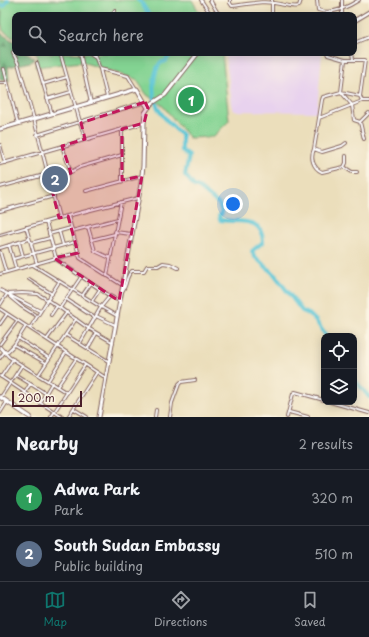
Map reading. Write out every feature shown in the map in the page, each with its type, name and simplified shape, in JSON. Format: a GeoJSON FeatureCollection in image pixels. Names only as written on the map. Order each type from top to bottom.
{"type":"FeatureCollection","features":[{"type":"Feature","properties":{"kind":"main road"},"geometry":{"type":"LineString","coordinates":[[0,397],[30,417]]}},
{"type":"Feature","properties":{"kind":"street"},"geometry":{"type":"LineString","coordinates":[[201,0],[209,12]]}},
{"type":"Feature","properties":{"kind":"street"},"geometry":{"type":"LineString","coordinates":[[210,0],[217,12]]}},
{"type":"Feature","properties":{"kind":"street"},"geometry":{"type":"LineString","coordinates":[[230,0],[232,6],[272,1],[295,7],[299,6],[301,0]]}},
{"type":"Feature","properties":{"kind":"street"},"geometry":{"type":"LineString","coordinates":[[317,0],[317,8],[319,11],[327,12],[342,9],[359,0]]}},
{"type":"Feature","properties":{"kind":"street"},"geometry":{"type":"LineString","coordinates":[[342,0],[342,9]]}},
{"type":"Feature","properties":{"kind":"street"},"geometry":{"type":"LineString","coordinates":[[272,1],[272,12]]}},
{"type":"Feature","properties":{"kind":"street"},"geometry":{"type":"LineString","coordinates":[[357,20],[369,12]]}},
{"type":"Feature","properties":{"kind":"street"},"geometry":{"type":"LineString","coordinates":[[357,42],[369,38]]}},
{"type":"Feature","properties":{"kind":"street"},"geometry":{"type":"LineString","coordinates":[[14,56],[18,63],[34,119],[59,218]]}},
{"type":"Feature","properties":{"kind":"street"},"geometry":{"type":"LineString","coordinates":[[61,56],[85,140]]}},
{"type":"Feature","properties":{"kind":"street"},"geometry":{"type":"LineString","coordinates":[[81,56],[91,103]]}},
{"type":"Feature","properties":{"kind":"street"},"geometry":{"type":"LineString","coordinates":[[95,56],[100,69],[107,98]]}},
{"type":"Feature","properties":{"kind":"street"},"geometry":{"type":"LineString","coordinates":[[99,417],[142,176],[144,123],[148,108],[168,91],[196,56]]}},
{"type":"Feature","properties":{"kind":"street"},"geometry":{"type":"LineString","coordinates":[[331,56],[345,60],[365,60],[360,96],[362,101]]}},
{"type":"Feature","properties":{"kind":"street"},"geometry":{"type":"LineString","coordinates":[[345,60],[341,92],[352,105],[354,120],[360,122]]}},
{"type":"Feature","properties":{"kind":"street"},"geometry":{"type":"LineString","coordinates":[[37,63],[52,114]]}},
{"type":"Feature","properties":{"kind":"street"},"geometry":{"type":"LineString","coordinates":[[4,69],[18,124]]}},
{"type":"Feature","properties":{"kind":"street"},"geometry":{"type":"LineString","coordinates":[[100,69],[128,76],[148,108]]}},
{"type":"Feature","properties":{"kind":"street"},"geometry":{"type":"LineString","coordinates":[[43,84],[67,77]]}},
{"type":"Feature","properties":{"kind":"street"},"geometry":{"type":"LineString","coordinates":[[0,83],[7,83]]}},
{"type":"Feature","properties":{"kind":"street"},"geometry":{"type":"LineString","coordinates":[[0,129],[137,90]]}},
{"type":"Feature","properties":{"kind":"street"},"geometry":{"type":"LineString","coordinates":[[47,99],[71,92]]}},
{"type":"Feature","properties":{"kind":"street"},"geometry":{"type":"LineString","coordinates":[[357,172],[352,172],[344,168],[326,172],[319,171],[312,160],[312,153],[323,97],[341,92],[360,96]]}},
{"type":"Feature","properties":{"kind":"street"},"geometry":{"type":"LineString","coordinates":[[319,118],[362,101],[369,101]]}},
{"type":"Feature","properties":{"kind":"street"},"geometry":{"type":"LineString","coordinates":[[37,135],[81,123],[145,102]]}},
{"type":"Feature","properties":{"kind":"street"},"geometry":{"type":"LineString","coordinates":[[360,122],[369,113]]}},
{"type":"Feature","properties":{"kind":"street"},"geometry":{"type":"LineString","coordinates":[[360,122],[364,139]]}},
{"type":"Feature","properties":{"kind":"street"},"geometry":{"type":"LineString","coordinates":[[0,164],[144,123]]}},
{"type":"Feature","properties":{"kind":"street"},"geometry":{"type":"LineString","coordinates":[[122,129],[122,180]]}},
{"type":"Feature","properties":{"kind":"street"},"geometry":{"type":"LineString","coordinates":[[314,149],[322,152],[342,146],[346,143]]}},
{"type":"Feature","properties":{"kind":"street"},"geometry":{"type":"LineString","coordinates":[[0,145],[5,163]]}},
{"type":"Feature","properties":{"kind":"street"},"geometry":{"type":"LineString","coordinates":[[62,146],[71,172]]}},
{"type":"Feature","properties":{"kind":"street"},"geometry":{"type":"LineString","coordinates":[[49,178],[122,155]]}},
{"type":"Feature","properties":{"kind":"street"},"geometry":{"type":"LineString","coordinates":[[344,168],[346,156]]}},
{"type":"Feature","properties":{"kind":"street"},"geometry":{"type":"LineString","coordinates":[[0,187],[48,174]]}},
{"type":"Feature","properties":{"kind":"street"},"geometry":{"type":"LineString","coordinates":[[86,191],[122,180],[142,176]]}},
{"type":"Feature","properties":{"kind":"street"},"geometry":{"type":"LineString","coordinates":[[0,211],[54,196]]}},
{"type":"Feature","properties":{"kind":"street"},"geometry":{"type":"LineString","coordinates":[[0,235],[138,198]]}},
{"type":"Feature","properties":{"kind":"street"},"geometry":{"type":"LineString","coordinates":[[107,276],[121,202]]}},
{"type":"Feature","properties":{"kind":"street"},"geometry":{"type":"LineString","coordinates":[[68,216],[81,259],[122,285]]}},
{"type":"Feature","properties":{"kind":"street"},"geometry":{"type":"LineString","coordinates":[[72,231],[118,219]]}},
{"type":"Feature","properties":{"kind":"street"},"geometry":{"type":"LineString","coordinates":[[46,222],[55,258],[81,277],[110,296],[119,300]]}},
{"type":"Feature","properties":{"kind":"street"},"geometry":{"type":"LineString","coordinates":[[26,227],[37,264]]}},
{"type":"Feature","properties":{"kind":"street"},"geometry":{"type":"LineString","coordinates":[[88,227],[95,251],[110,258]]}},
{"type":"Feature","properties":{"kind":"street"},"geometry":{"type":"LineString","coordinates":[[49,234],[71,228]]}},
{"type":"Feature","properties":{"kind":"street"},"geometry":{"type":"LineString","coordinates":[[59,231],[63,245]]}},
{"type":"Feature","properties":{"kind":"street"},"geometry":{"type":"LineString","coordinates":[[91,240],[115,233],[131,234]]}},
{"type":"Feature","properties":{"kind":"street"},"geometry":{"type":"LineString","coordinates":[[31,243],[50,238]]}},
{"type":"Feature","properties":{"kind":"street"},"geometry":{"type":"LineString","coordinates":[[0,248],[29,239]]}},
{"type":"Feature","properties":{"kind":"street"},"geometry":{"type":"LineString","coordinates":[[19,242],[23,256]]}},
{"type":"Feature","properties":{"kind":"street"},"geometry":{"type":"LineString","coordinates":[[13,259],[75,242]]}},
{"type":"Feature","properties":{"kind":"street"},"geometry":{"type":"LineString","coordinates":[[9,245],[16,269]]}},
{"type":"Feature","properties":{"kind":"street"},"geometry":{"type":"LineString","coordinates":[[0,252],[1,262],[6,272]]}},
{"type":"Feature","properties":{"kind":"street"},"geometry":{"type":"LineString","coordinates":[[0,274],[78,253]]}},
{"type":"Feature","properties":{"kind":"street"},"geometry":{"type":"LineString","coordinates":[[121,292],[125,288],[127,275],[132,271],[144,271],[147,266],[158,266],[163,263],[170,264],[178,268]]}},
{"type":"Feature","properties":{"kind":"street"},"geometry":{"type":"LineString","coordinates":[[33,264],[101,308],[117,316]]}},
{"type":"Feature","properties":{"kind":"street"},"geometry":{"type":"LineString","coordinates":[[60,308],[81,277]]}},
{"type":"Feature","properties":{"kind":"street"},"geometry":{"type":"LineString","coordinates":[[29,279],[52,294]]}},
{"type":"Feature","properties":{"kind":"street"},"geometry":{"type":"LineString","coordinates":[[30,328],[60,282]]}},
{"type":"Feature","properties":{"kind":"street"},"geometry":{"type":"LineString","coordinates":[[82,296],[91,283]]}},
{"type":"Feature","properties":{"kind":"street"},"geometry":{"type":"LineString","coordinates":[[92,302],[100,289]]}},
{"type":"Feature","properties":{"kind":"street"},"geometry":{"type":"LineString","coordinates":[[0,290],[40,311]]}},
{"type":"Feature","properties":{"kind":"street"},"geometry":{"type":"LineString","coordinates":[[8,294],[35,293],[112,342]]}},
{"type":"Feature","properties":{"kind":"street"},"geometry":{"type":"LineString","coordinates":[[0,305],[8,294]]}},
{"type":"Feature","properties":{"kind":"street"},"geometry":{"type":"LineString","coordinates":[[8,294],[21,306],[37,316]]}},
{"type":"Feature","properties":{"kind":"street"},"geometry":{"type":"LineString","coordinates":[[80,343],[88,328],[110,296]]}},
{"type":"Feature","properties":{"kind":"street"},"geometry":{"type":"LineString","coordinates":[[66,299],[96,317],[115,326]]}},
{"type":"Feature","properties":{"kind":"street"},"geometry":{"type":"LineString","coordinates":[[51,314],[57,306]]}},
{"type":"Feature","properties":{"kind":"street"},"geometry":{"type":"LineString","coordinates":[[0,309],[106,378]]}},
{"type":"Feature","properties":{"kind":"street"},"geometry":{"type":"LineString","coordinates":[[47,339],[66,312]]}},
{"type":"Feature","properties":{"kind":"street"},"geometry":{"type":"LineString","coordinates":[[0,324],[7,314]]}},
{"type":"Feature","properties":{"kind":"street"},"geometry":{"type":"LineString","coordinates":[[38,374],[76,319]]}},
{"type":"Feature","properties":{"kind":"street"},"geometry":{"type":"LineString","coordinates":[[0,344],[17,320]]}},
{"type":"Feature","properties":{"kind":"street"},"geometry":{"type":"LineString","coordinates":[[0,358],[14,345],[26,326]]}},
{"type":"Feature","properties":{"kind":"street"},"geometry":{"type":"LineString","coordinates":[[88,348],[97,333]]}},
{"type":"Feature","properties":{"kind":"street"},"geometry":{"type":"LineString","coordinates":[[66,335],[108,361]]}},
{"type":"Feature","properties":{"kind":"street"},"geometry":{"type":"LineString","coordinates":[[18,338],[49,358]]}},
{"type":"Feature","properties":{"kind":"street"},"geometry":{"type":"LineString","coordinates":[[14,345],[46,363]]}},
{"type":"Feature","properties":{"kind":"street"},"geometry":{"type":"LineString","coordinates":[[0,347],[13,359],[67,393]]}},
{"type":"Feature","properties":{"kind":"street"},"geometry":{"type":"LineString","coordinates":[[48,381],[66,352]]}},
{"type":"Feature","properties":{"kind":"street"},"geometry":{"type":"LineString","coordinates":[[13,359],[0,377],[62,417]]}},
{"type":"Feature","properties":{"kind":"street"},"geometry":{"type":"LineString","coordinates":[[57,387],[76,359]]}},
{"type":"Feature","properties":{"kind":"street"},"geometry":{"type":"LineString","coordinates":[[0,397],[22,365]]}},
{"type":"Feature","properties":{"kind":"street"},"geometry":{"type":"LineString","coordinates":[[51,417],[85,365]]}},
{"type":"Feature","properties":{"kind":"street"},"geometry":{"type":"LineString","coordinates":[[68,417],[97,372]]}},
{"type":"Feature","properties":{"kind":"street"},"geometry":{"type":"LineString","coordinates":[[16,375],[45,394]]}},
{"type":"Feature","properties":{"kind":"street"},"geometry":{"type":"LineString","coordinates":[[170,417],[172,403],[179,384],[181,382],[194,380]]}},
{"type":"Feature","properties":{"kind":"street"},"geometry":{"type":"LineString","coordinates":[[40,403],[52,383]]}},
{"type":"Feature","properties":{"kind":"street"},"geometry":{"type":"LineString","coordinates":[[25,393],[30,384]]}},
{"type":"Feature","properties":{"kind":"street"},"geometry":{"type":"LineString","coordinates":[[287,417],[293,394],[295,392],[321,399]]}},
{"type":"Feature","properties":{"kind":"street"},"geometry":{"type":"LineString","coordinates":[[0,413],[8,402]]}},
{"type":"Feature","properties":{"kind":"street"},"geometry":{"type":"LineString","coordinates":[[339,405],[369,415]]}},
{"type":"Feature","properties":{"kind":"street"},"geometry":{"type":"LineString","coordinates":[[74,409],[87,417]]}},
{"type":"Feature","properties":{"kind":"street"},"geometry":{"type":"LineString","coordinates":[[155,417],[156,410]]}},
{"type":"Feature","properties":{"kind":"street"},"geometry":{"type":"LineString","coordinates":[[289,412],[308,417]]}},
{"type":"Feature","properties":{"kind":"highlighted area"},"geometry":{"type":"Polygon","coordinates":[[[145,102],[148,108],[144,123],[122,129],[122,180],[142,176],[119,301],[54,258],[78,253],[68,216],[59,218],[49,178],[71,173],[62,146],[85,139],[81,123],[145,102]]]}},
{"type":"Feature","properties":{"kind":"shaded area"},"geometry":{"type":"Polygon","coordinates":[[[225,56],[322,56],[317,112],[233,111],[225,56]]]}},
{"type":"Feature","properties":{"kind":"green space"},"geometry":{"type":"Polygon","coordinates":[[[0,0],[192,0],[199,12],[12,12],[12,37],[3,31],[0,14],[0,0]]]}},
{"type":"Feature","properties":{"kind":"green space"},"geometry":{"type":"Polygon","coordinates":[[[0,11],[2,12],[0,33],[0,11]]]}},
{"type":"Feature","properties":{"kind":"green space"},"geometry":{"type":"Polygon","coordinates":[[[0,33],[12,40],[12,56],[32,56],[35,59],[31,62],[8,67],[9,81],[0,80],[0,33]]]}},
{"type":"Feature","properties":{"kind":"green space"},"geometry":{"type":"Polygon","coordinates":[[[38,56],[222,56],[229,121],[213,137],[189,138],[162,105],[147,95],[136,79],[82,62],[35,67],[38,56]]]}},
{"type":"Feature","properties":{"kind":"waterway"},"geometry":{"type":"LineString","coordinates":[[0,5],[4,6],[8,0]]}},
{"type":"Feature","properties":{"kind":"waterway"},"geometry":{"type":"LineString","coordinates":[[138,0],[147,12]]}},
{"type":"Feature","properties":{"kind":"waterway"},"geometry":{"type":"LineString","coordinates":[[169,56],[166,61],[160,63],[158,67],[153,90],[154,98],[160,112],[182,135],[182,151],[189,156],[185,175],[194,186],[199,188],[219,204],[222,213],[219,216],[220,220],[248,222],[259,228],[262,233],[263,242],[252,251],[254,256],[275,275],[302,311],[309,314],[324,333]]}},
{"type":"Feature","properties":{"kind":"waterway"},"geometry":{"type":"LineString","coordinates":[[357,383],[369,397]]}},
{"type":"Feature","properties":{"kind":"place","name":"Adwa Park"},"geometry":{"type":"Point","coordinates":[191,100]}},
{"type":"Feature","properties":{"kind":"place","name":"South Sudan Embassy"},"geometry":{"type":"Point","coordinates":[55,179]}}]}
